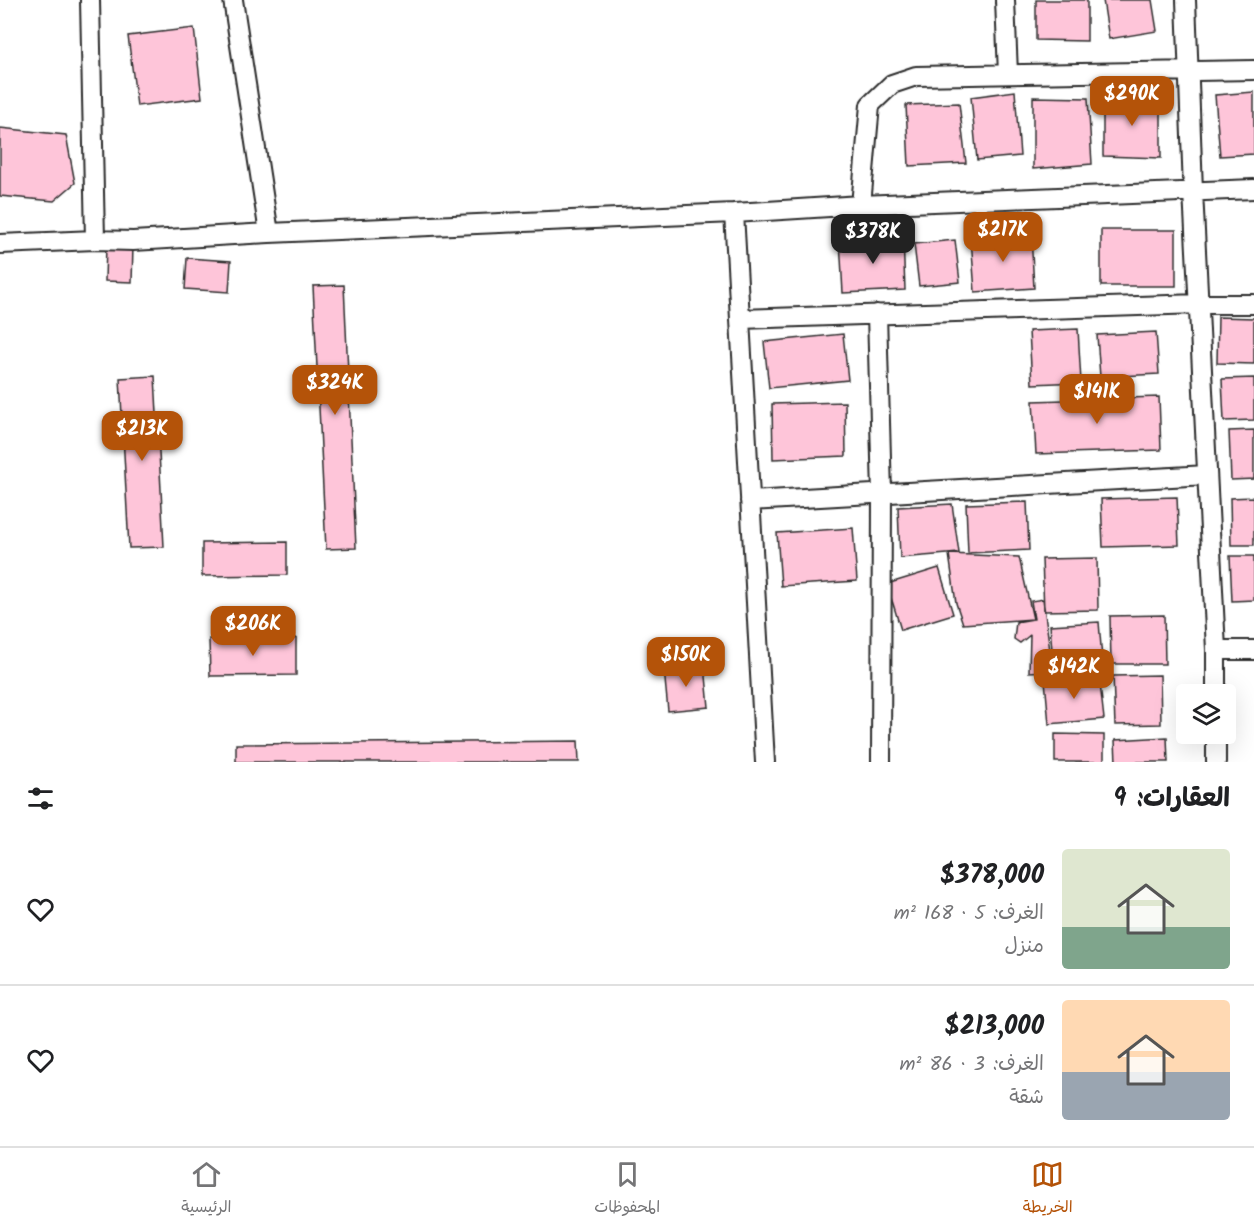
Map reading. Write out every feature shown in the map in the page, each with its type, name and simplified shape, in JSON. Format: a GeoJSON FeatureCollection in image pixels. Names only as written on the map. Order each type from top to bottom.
{"type":"FeatureCollection","features":[{"type":"Feature","properties":{"kind":"street"},"geometry":{"type":"LineString","coordinates":[[90,0],[95,240]]}},
{"type":"Feature","properties":{"kind":"street"},"geometry":{"type":"LineString","coordinates":[[233,0],[269,233]]}},
{"type":"Feature","properties":{"kind":"street"},"geometry":{"type":"LineString","coordinates":[[1005,0],[1008,75]]}},
{"type":"Feature","properties":{"kind":"street"},"geometry":{"type":"LineString","coordinates":[[1186,0],[1216,684]]}},
{"type":"Feature","properties":{"kind":"street"},"geometry":{"type":"LineString","coordinates":[[861,205],[870,105],[892,84],[916,76],[1254,70]]}},
{"type":"Feature","properties":{"kind":"street"},"geometry":{"type":"LineString","coordinates":[[0,244],[95,240],[133,241],[861,205],[1254,189]]}},
{"type":"Feature","properties":{"kind":"street"},"geometry":{"type":"LineString","coordinates":[[734,213],[765,762]]}},
{"type":"Feature","properties":{"kind":"street"},"geometry":{"type":"LineString","coordinates":[[740,319],[1254,304]]}},
{"type":"Feature","properties":{"kind":"street"},"geometry":{"type":"LineString","coordinates":[[877,314],[882,494],[881,762]]}},
{"type":"Feature","properties":{"kind":"street"},"geometry":{"type":"LineString","coordinates":[[750,501],[1208,475]]}},
{"type":"Feature","properties":{"kind":"street"},"geometry":{"type":"LineString","coordinates":[[1216,650],[1254,650]]}},
{"type":"Feature","properties":{"kind":"street"},"geometry":{"type":"LineString","coordinates":[[1216,744],[1216,762]]}},
{"type":"Feature","properties":{"kind":"building"},"geometry":{"type":"Polygon","coordinates":[[[1036,0],[1087,0],[1087,41],[1036,40],[1036,0]]]}},
{"type":"Feature","properties":{"kind":"building"},"geometry":{"type":"Polygon","coordinates":[[[1103,0],[1152,0],[1157,31],[1109,39],[1103,0]]]}},
{"type":"Feature","properties":{"kind":"building"},"geometry":{"type":"Polygon","coordinates":[[[194,28],[202,98],[137,106],[128,36],[194,28]]]}},
{"type":"Feature","properties":{"kind":"building"},"geometry":{"type":"Polygon","coordinates":[[[1015,91],[1020,156],[977,160],[971,97],[1015,91]]]}},
{"type":"Feature","properties":{"kind":"building"},"geometry":{"type":"Polygon","coordinates":[[[1254,92],[1254,154],[1220,156],[1215,95],[1254,92]]]}},
{"type":"Feature","properties":{"kind":"building"},"geometry":{"type":"Polygon","coordinates":[[[1103,96],[1161,96],[1161,158],[1103,156],[1103,96]]]}},
{"type":"Feature","properties":{"kind":"building"},"geometry":{"type":"Polygon","coordinates":[[[1033,97],[1088,98],[1092,164],[1033,169],[1033,97]]]}},
{"type":"Feature","properties":{"kind":"building"},"geometry":{"type":"Polygon","coordinates":[[[959,103],[966,163],[909,166],[906,105],[959,103]]]}},
{"type":"Feature","properties":{"kind":"building"},"geometry":{"type":"Polygon","coordinates":[[[0,128],[66,135],[75,183],[54,201],[0,196],[0,128]]]}},
{"type":"Feature","properties":{"kind":"building"},"geometry":{"type":"Polygon","coordinates":[[[1101,230],[1176,230],[1176,286],[1101,286],[1101,230]]]}},
{"type":"Feature","properties":{"kind":"building"},"geometry":{"type":"Polygon","coordinates":[[[1031,235],[1034,288],[975,292],[971,238],[1031,235]]]}},
{"type":"Feature","properties":{"kind":"building"},"geometry":{"type":"Polygon","coordinates":[[[903,237],[905,290],[843,293],[840,240],[903,237]]]}},
{"type":"Feature","properties":{"kind":"building"},"geometry":{"type":"Polygon","coordinates":[[[955,240],[960,282],[919,286],[914,244],[955,240]]]}},
{"type":"Feature","properties":{"kind":"building"},"geometry":{"type":"Polygon","coordinates":[[[106,245],[133,246],[132,282],[105,281],[106,245]]]}},
{"type":"Feature","properties":{"kind":"building"},"geometry":{"type":"Polygon","coordinates":[[[187,258],[231,261],[229,292],[185,289],[187,258]]]}},
{"type":"Feature","properties":{"kind":"building"},"geometry":{"type":"Polygon","coordinates":[[[344,285],[356,548],[326,549],[313,286],[344,285]]]}},
{"type":"Feature","properties":{"kind":"building"},"geometry":{"type":"Polygon","coordinates":[[[1218,317],[1254,318],[1254,364],[1217,363],[1218,317]]]}},
{"type":"Feature","properties":{"kind":"building"},"geometry":{"type":"Polygon","coordinates":[[[1078,329],[1081,382],[1032,384],[1029,331],[1078,329]]]}},
{"type":"Feature","properties":{"kind":"building"},"geometry":{"type":"Polygon","coordinates":[[[1156,332],[1159,374],[1100,377],[1097,335],[1156,332]]]}},
{"type":"Feature","properties":{"kind":"building"},"geometry":{"type":"Polygon","coordinates":[[[843,334],[848,380],[769,388],[764,342],[843,334]]]}},
{"type":"Feature","properties":{"kind":"building"},"geometry":{"type":"Polygon","coordinates":[[[155,376],[164,547],[129,548],[120,378],[155,376]]]}},
{"type":"Feature","properties":{"kind":"building"},"geometry":{"type":"Polygon","coordinates":[[[1254,378],[1254,420],[1224,421],[1222,379],[1254,378]]]}},
{"type":"Feature","properties":{"kind":"building"},"geometry":{"type":"Polygon","coordinates":[[[1159,397],[1161,450],[1036,454],[1033,401],[1159,397]]]}},
{"type":"Feature","properties":{"kind":"building"},"geometry":{"type":"Polygon","coordinates":[[[845,402],[846,456],[773,459],[772,404],[845,402]]]}},
{"type":"Feature","properties":{"kind":"building"},"geometry":{"type":"Polygon","coordinates":[[[1254,430],[1254,479],[1231,480],[1229,431],[1254,430]]]}},
{"type":"Feature","properties":{"kind":"building"},"geometry":{"type":"Polygon","coordinates":[[[1177,497],[1179,545],[1103,547],[1101,499],[1177,497]]]}},
{"type":"Feature","properties":{"kind":"building"},"geometry":{"type":"Polygon","coordinates":[[[1254,497],[1254,545],[1231,545],[1230,498],[1254,497]]]}},
{"type":"Feature","properties":{"kind":"building"},"geometry":{"type":"Polygon","coordinates":[[[1027,502],[1029,550],[968,553],[966,504],[1027,502]]]}},
{"type":"Feature","properties":{"kind":"building"},"geometry":{"type":"Polygon","coordinates":[[[952,504],[959,553],[900,558],[898,507],[952,504]]]}},
{"type":"Feature","properties":{"kind":"building"},"geometry":{"type":"Polygon","coordinates":[[[853,528],[857,581],[781,586],[777,533],[853,528]]]}},
{"type":"Feature","properties":{"kind":"building"},"geometry":{"type":"Polygon","coordinates":[[[287,542],[287,575],[202,576],[202,543],[287,542]]]}},
{"type":"Feature","properties":{"kind":"building"},"geometry":{"type":"Polygon","coordinates":[[[949,554],[1019,557],[1033,619],[963,624],[956,603],[949,554]]]}},
{"type":"Feature","properties":{"kind":"building"},"geometry":{"type":"Polygon","coordinates":[[[1230,556],[1254,556],[1254,600],[1232,601],[1230,556]]]}},
{"type":"Feature","properties":{"kind":"building"},"geometry":{"type":"Polygon","coordinates":[[[1097,558],[1098,610],[1044,611],[1042,559],[1097,558]]]}},
{"type":"Feature","properties":{"kind":"building"},"geometry":{"type":"Polygon","coordinates":[[[939,568],[953,614],[901,630],[887,584],[939,568]]]}},
{"type":"Feature","properties":{"kind":"building"},"geometry":{"type":"Polygon","coordinates":[[[1043,599],[1051,658],[1055,664],[1048,671],[1029,672],[1030,635],[1020,643],[1014,639],[1016,622],[1034,619],[1031,601],[1043,599]]]}},
{"type":"Feature","properties":{"kind":"building"},"geometry":{"type":"Polygon","coordinates":[[[1164,615],[1165,664],[1111,664],[1110,616],[1164,615]]]}},
{"type":"Feature","properties":{"kind":"building"},"geometry":{"type":"Polygon","coordinates":[[[1099,622],[1102,659],[1053,663],[1050,625],[1099,622]]]}},
{"type":"Feature","properties":{"kind":"building"},"geometry":{"type":"Polygon","coordinates":[[[296,638],[296,675],[210,676],[209,639],[296,638]]]}},
{"type":"Feature","properties":{"kind":"building"},"geometry":{"type":"Polygon","coordinates":[[[705,666],[709,707],[668,711],[664,669],[705,666]]]}},
{"type":"Feature","properties":{"kind":"building"},"geometry":{"type":"Polygon","coordinates":[[[1099,675],[1104,719],[1049,724],[1045,680],[1099,675]]]}},
{"type":"Feature","properties":{"kind":"building"},"geometry":{"type":"Polygon","coordinates":[[[1160,675],[1161,724],[1115,725],[1113,676],[1160,675]]]}},
{"type":"Feature","properties":{"kind":"building"},"geometry":{"type":"Polygon","coordinates":[[[1055,734],[1104,735],[1104,762],[1055,762],[1055,734]]]}},
{"type":"Feature","properties":{"kind":"building"},"geometry":{"type":"Polygon","coordinates":[[[1167,737],[1168,762],[1116,762],[1115,740],[1167,737]]]}},
{"type":"Feature","properties":{"kind":"building"},"geometry":{"type":"Polygon","coordinates":[[[578,741],[579,762],[236,762],[236,744],[578,741]]]}}]}
